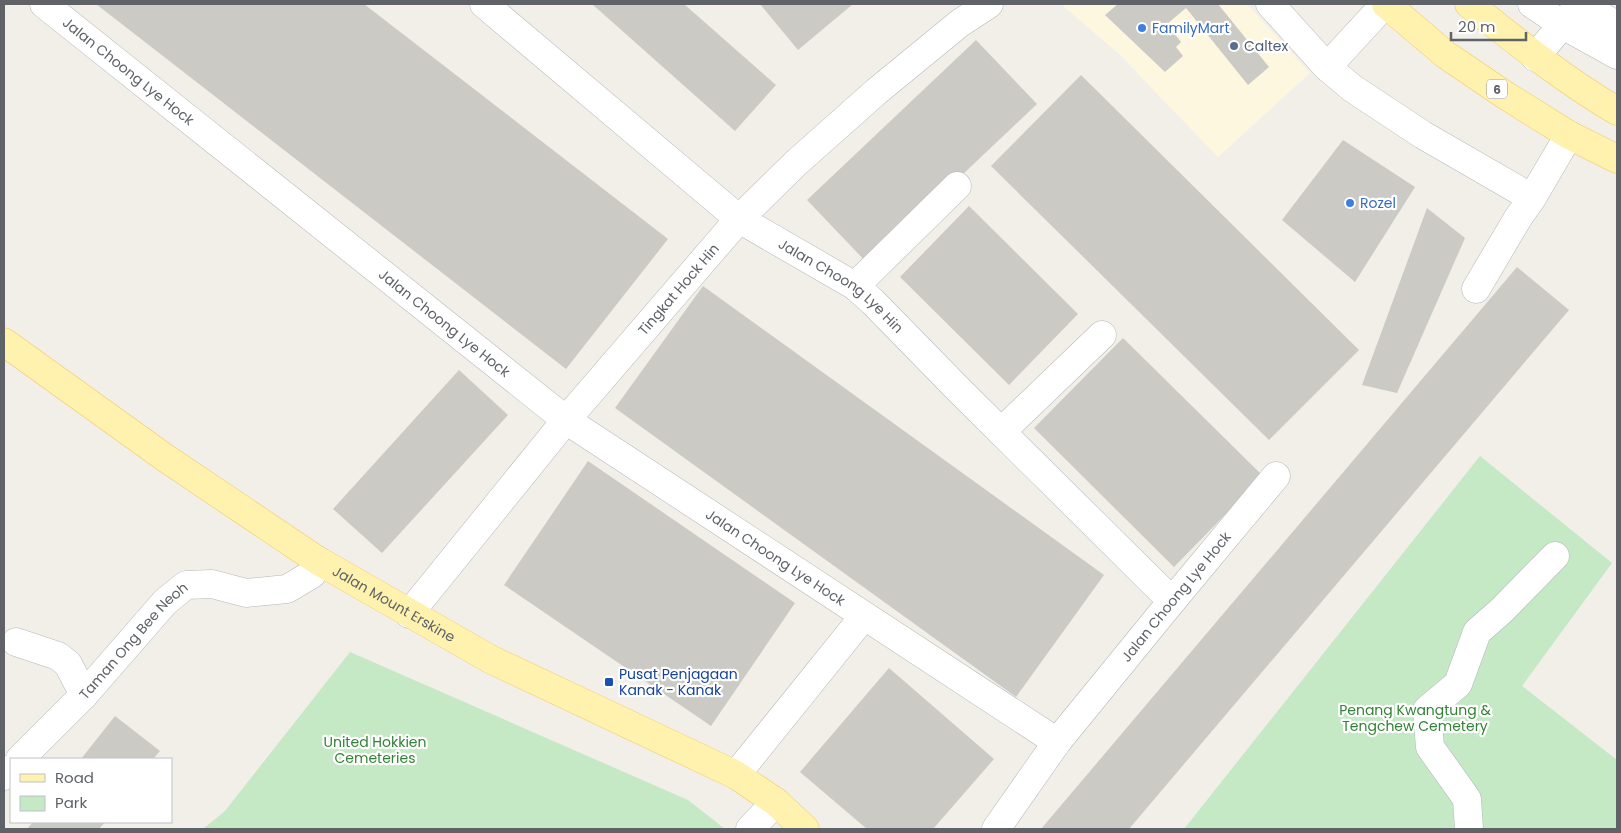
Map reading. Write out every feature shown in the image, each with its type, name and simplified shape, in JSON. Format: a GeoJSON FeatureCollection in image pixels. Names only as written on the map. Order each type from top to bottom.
{"type":"FeatureCollection","features":[{"type":"Feature","properties":{"kind":"main road","name":"6"},"geometry":{"type":"LineString","coordinates":[[1386,4],[1446,55],[1569,135],[1617,159]]}},
{"type":"Feature","properties":{"kind":"main road"},"geometry":{"type":"LineString","coordinates":[[1469,4],[1535,57],[1583,91],[1617,111]]}},
{"type":"Feature","properties":{"kind":"main road","name":"Jalan Mount Erskine"},"geometry":{"type":"LineString","coordinates":[[4,342],[164,457],[317,560],[490,659],[736,776],[776,802],[805,829]]}},
{"type":"Feature","properties":{"kind":"street","name":"Jalan Choong Lye Hock"},"geometry":{"type":"LineString","coordinates":[[44,4],[566,420],[1057,742]]}},
{"type":"Feature","properties":{"kind":"street","name":"Jalan Choong Lye Hin"},"geometry":{"type":"LineString","coordinates":[[484,4],[739,219],[855,286],[1172,601]]}},
{"type":"Feature","properties":{"kind":"street","name":"Tingkat Hock Hin"},"geometry":{"type":"LineString","coordinates":[[409,614],[566,420],[739,219],[796,163],[870,97],[953,13],[989,4]]}},
{"type":"Feature","properties":{"kind":"street"},"geometry":{"type":"LineString","coordinates":[[1270,4],[1327,67],[1352,88],[1424,135],[1532,198]]}},
{"type":"Feature","properties":{"kind":"street"},"geometry":{"type":"LineString","coordinates":[[1327,67],[1386,4]]}},
{"type":"Feature","properties":{"kind":"street"},"geometry":{"type":"LineString","coordinates":[[1532,4],[1563,25],[1617,55]]}},
{"type":"Feature","properties":{"kind":"street"},"geometry":{"type":"LineString","coordinates":[[1535,57],[1563,25],[1599,11]]}},
{"type":"Feature","properties":{"kind":"street"},"geometry":{"type":"LineString","coordinates":[[1476,289],[1569,135]]}},
{"type":"Feature","properties":{"kind":"street"},"geometry":{"type":"LineString","coordinates":[[855,286],[957,186]]}},
{"type":"Feature","properties":{"kind":"street"},"geometry":{"type":"LineString","coordinates":[[1001,432],[1102,335]]}},
{"type":"Feature","properties":{"kind":"street","name":"Jalan Choong Lye Hock"},"geometry":{"type":"LineString","coordinates":[[996,829],[1057,742],[1276,476]]}},
{"type":"Feature","properties":{"kind":"street"},"geometry":{"type":"LineString","coordinates":[[1469,829],[1467,799],[1430,747],[1427,710],[1458,684],[1477,632],[1501,611],[1555,556]]}},
{"type":"Feature","properties":{"kind":"street","name":"Taman Ong Bee Neoh"},"geometry":{"type":"LineString","coordinates":[[21,758],[84,695],[165,602],[186,585],[212,584],[246,594],[287,589],[312,574],[317,560]]}},
{"type":"Feature","properties":{"kind":"street"},"geometry":{"type":"LineString","coordinates":[[736,776],[864,616]]}},
{"type":"Feature","properties":{"kind":"street"},"geometry":{"type":"LineString","coordinates":[[16,642],[58,656],[68,664],[84,695]]}},
{"type":"Feature","properties":{"kind":"street"},"geometry":{"type":"LineString","coordinates":[[750,829],[776,802]]}},
{"type":"Feature","properties":{"kind":"shaded area"},"geometry":{"type":"Polygon","coordinates":[[[1061,4],[1247,4],[1310,73],[1218,157],[1119,54],[1061,4]]]}},
{"type":"Feature","properties":{"kind":"green space","name":"Penang Kwangtung & Tengchew Cemetery"},"geometry":{"type":"Polygon","coordinates":[[[1480,456],[1612,563],[1522,686],[1617,760],[1617,829],[1184,829],[1480,456]]]}},
{"type":"Feature","properties":{"kind":"green space","name":"United Hokkien Cemeteries"},"geometry":{"type":"Polygon","coordinates":[[[350,652],[688,800],[725,829],[203,829],[225,811],[350,652]]]}},
{"type":"Feature","properties":{"kind":"building"},"geometry":{"type":"Polygon","coordinates":[[[96,4],[364,4],[668,239],[566,369],[96,4]]]}},
{"type":"Feature","properties":{"kind":"building"},"geometry":{"type":"Polygon","coordinates":[[[592,4],[684,4],[776,85],[735,131],[592,4]]]}},
{"type":"Feature","properties":{"kind":"building"},"geometry":{"type":"Polygon","coordinates":[[[760,4],[853,4],[798,50],[760,4]]]}},
{"type":"Feature","properties":{"kind":"building"},"geometry":{"type":"Polygon","coordinates":[[[1118,4],[1218,4],[1269,67],[1248,85],[1186,8],[1167,24],[1181,42],[1176,47],[1183,56],[1165,72],[1105,15],[1118,4]]]}},
{"type":"Feature","properties":{"kind":"building"},"geometry":{"type":"Polygon","coordinates":[[[976,40],[1037,104],[868,264],[807,200],[976,40]]]}},
{"type":"Feature","properties":{"kind":"building"},"geometry":{"type":"Polygon","coordinates":[[[1081,75],[1359,350],[1269,440],[991,166],[1081,75]]]}},
{"type":"Feature","properties":{"kind":"building","name":"Rozel"},"geometry":{"type":"Polygon","coordinates":[[[1343,140],[1415,187],[1355,282],[1282,220],[1343,140]]]}},
{"type":"Feature","properties":{"kind":"building"},"geometry":{"type":"Polygon","coordinates":[[[969,206],[1078,314],[1009,385],[900,277],[969,206]]]}},
{"type":"Feature","properties":{"kind":"building"},"geometry":{"type":"Polygon","coordinates":[[[1427,208],[1465,238],[1397,393],[1362,385],[1427,208]]]}},
{"type":"Feature","properties":{"kind":"building"},"geometry":{"type":"Polygon","coordinates":[[[1517,267],[1569,310],[1129,829],[1041,829],[1517,267]]]}},
{"type":"Feature","properties":{"kind":"building"},"geometry":{"type":"Polygon","coordinates":[[[703,286],[1104,575],[1016,697],[615,408],[703,286]]]}},
{"type":"Feature","properties":{"kind":"building"},"geometry":{"type":"Polygon","coordinates":[[[1123,338],[1263,476],[1174,567],[1034,428],[1123,338]]]}},
{"type":"Feature","properties":{"kind":"building"},"geometry":{"type":"Polygon","coordinates":[[[459,370],[508,415],[382,553],[333,509],[459,370]]]}},
{"type":"Feature","properties":{"kind":"building"},"geometry":{"type":"Polygon","coordinates":[[[588,461],[795,603],[711,726],[504,585],[588,461]]]}},
{"type":"Feature","properties":{"kind":"building"},"geometry":{"type":"Polygon","coordinates":[[[889,668],[994,759],[933,829],[867,829],[800,772],[889,668]]]}},
{"type":"Feature","properties":{"kind":"building"},"geometry":{"type":"Polygon","coordinates":[[[115,716],[160,751],[154,758],[82,758],[115,716]]]}},
{"type":"Feature","properties":{"kind":"building"},"geometry":{"type":"Polygon","coordinates":[[[32,823],[104,823],[99,829],[27,829],[32,823]]]}},
{"type":"Feature","properties":{"kind":"place","name":"FamilyMart"},"geometry":{"type":"Point","coordinates":[1142,28]}},
{"type":"Feature","properties":{"kind":"place","name":"Caltex"},"geometry":{"type":"Point","coordinates":[1234,46]}},
{"type":"Feature","properties":{"kind":"place","name":"Rozel"},"geometry":{"type":"Point","coordinates":[1350,203]}},
{"type":"Feature","properties":{"kind":"place","name":"Pusat Penjagaan Kanak - Kanak"},"geometry":{"type":"Point","coordinates":[609,682]}}]}
